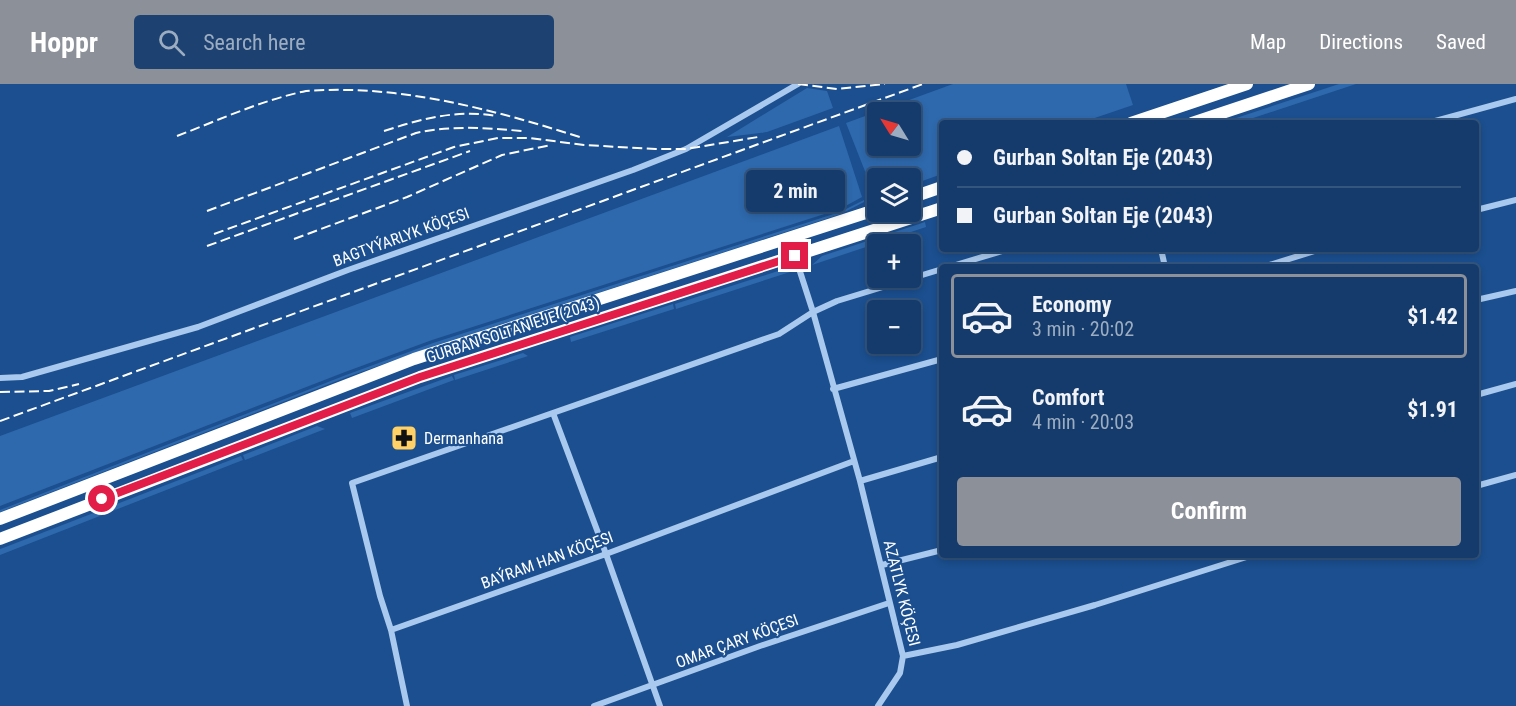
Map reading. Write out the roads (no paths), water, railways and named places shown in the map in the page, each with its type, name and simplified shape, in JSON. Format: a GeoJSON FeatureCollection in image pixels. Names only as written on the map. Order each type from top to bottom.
{"type":"FeatureCollection","features":[{"type":"Feature","properties":{"kind":"highway"},"geometry":{"type":"LineString","coordinates":[[1140,120],[1247,84]]}},
{"type":"Feature","properties":{"kind":"highway"},"geometry":{"type":"LineString","coordinates":[[1201,120],[1309,84]]}},
{"type":"Feature","properties":{"kind":"highway"},"geometry":{"type":"LineString","coordinates":[[921,194],[939,188]]}},
{"type":"Feature","properties":{"kind":"highway","name":"GURBAN SOLTAN EJE (2043)"},"geometry":{"type":"LineString","coordinates":[[0,539],[420,377],[939,209]]}},
{"type":"Feature","properties":{"kind":"highway","name":"GURBAN SOLTAN EJE (2043)"},"geometry":{"type":"LineString","coordinates":[[0,519],[414,359],[867,213]]}},
{"type":"Feature","properties":{"kind":"highway"},"geometry":{"type":"LineString","coordinates":[[136,467],[142,483]]}},
{"type":"Feature","properties":{"kind":"street","name":"BAGTYÝARLYK KÖÇESI"},"geometry":{"type":"LineString","coordinates":[[0,378],[22,377],[198,327],[348,270],[633,170],[686,149],[798,84]]}},
{"type":"Feature","properties":{"kind":"street"},"geometry":{"type":"LineString","coordinates":[[1439,120],[1516,99]]}},
{"type":"Feature","properties":{"kind":"street"},"geometry":{"type":"LineString","coordinates":[[1479,209],[1516,200]]}},
{"type":"Feature","properties":{"kind":"street"},"geometry":{"type":"LineString","coordinates":[[959,264],[999,252]]}},
{"type":"Feature","properties":{"kind":"street"},"geometry":{"type":"LineString","coordinates":[[1273,264],[1311,252]]}},
{"type":"Feature","properties":{"kind":"street","name":"AZATLYK KÖÇESI"},"geometry":{"type":"LineString","coordinates":[[795,256],[860,481],[903,656],[957,645],[1095,605],[1232,558]]}},
{"type":"Feature","properties":{"kind":"street"},"geometry":{"type":"LineString","coordinates":[[407,706],[391,630],[380,596],[352,483],[779,334],[813,312],[837,301],[939,270]]}},
{"type":"Feature","properties":{"kind":"street"},"geometry":{"type":"LineString","coordinates":[[1479,299],[1516,291]]}},
{"type":"Feature","properties":{"kind":"street"},"geometry":{"type":"LineString","coordinates":[[833,389],[939,360]]}},
{"type":"Feature","properties":{"kind":"street"},"geometry":{"type":"LineString","coordinates":[[1479,394],[1516,384]]}},
{"type":"Feature","properties":{"kind":"street"},"geometry":{"type":"LineString","coordinates":[[553,413],[660,706]]}},
{"type":"Feature","properties":{"kind":"street"},"geometry":{"type":"LineString","coordinates":[[860,481],[939,458]]}},
{"type":"Feature","properties":{"kind":"street","name":"BAÝRAM HAN KÖÇESI"},"geometry":{"type":"LineString","coordinates":[[391,630],[606,554],[854,461]]}},
{"type":"Feature","properties":{"kind":"street"},"geometry":{"type":"LineString","coordinates":[[1479,485],[1516,475]]}},
{"type":"Feature","properties":{"kind":"street"},"geometry":{"type":"LineString","coordinates":[[882,565],[939,551]]}},
{"type":"Feature","properties":{"kind":"street","name":"OMAR ÇARY KÖÇESI"},"geometry":{"type":"LineString","coordinates":[[594,706],[760,646],[889,603]]}},
{"type":"Feature","properties":{"kind":"street"},"geometry":{"type":"LineString","coordinates":[[878,706],[900,674],[903,656]]}},
{"type":"Feature","properties":{"kind":"railway"},"geometry":{"type":"LineString","coordinates":[[798,84],[837,89],[885,84]]}},
{"type":"Feature","properties":{"kind":"railway"},"geometry":{"type":"LineString","coordinates":[[0,421],[923,84]]}},
{"type":"Feature","properties":{"kind":"railway"},"geometry":{"type":"LineString","coordinates":[[177,136],[290,95],[306,91],[342,90],[377,91],[447,101],[583,138]]}},
{"type":"Feature","properties":{"kind":"railway"},"geometry":{"type":"LineString","coordinates":[[384,131],[439,116],[468,114],[497,116]]}},
{"type":"Feature","properties":{"kind":"railway"},"geometry":{"type":"LineString","coordinates":[[207,211],[416,133],[456,128],[522,131]]}},
{"type":"Feature","properties":{"kind":"railway"},"geometry":{"type":"LineString","coordinates":[[214,234],[454,147],[498,138],[530,138],[584,145],[686,149],[758,137]]}},
{"type":"Feature","properties":{"kind":"railway"},"geometry":{"type":"LineString","coordinates":[[294,239],[407,197],[502,155],[551,145]]}},
{"type":"Feature","properties":{"kind":"railway"},"geometry":{"type":"LineString","coordinates":[[207,246],[470,151]]}},
{"type":"Feature","properties":{"kind":"railway"},"geometry":{"type":"LineString","coordinates":[[0,392],[49,391],[79,384]]}},
{"type":"Feature","properties":{"kind":"place","name":"Dermanhana"},"geometry":{"type":"Point","coordinates":[404,438]}}]}
